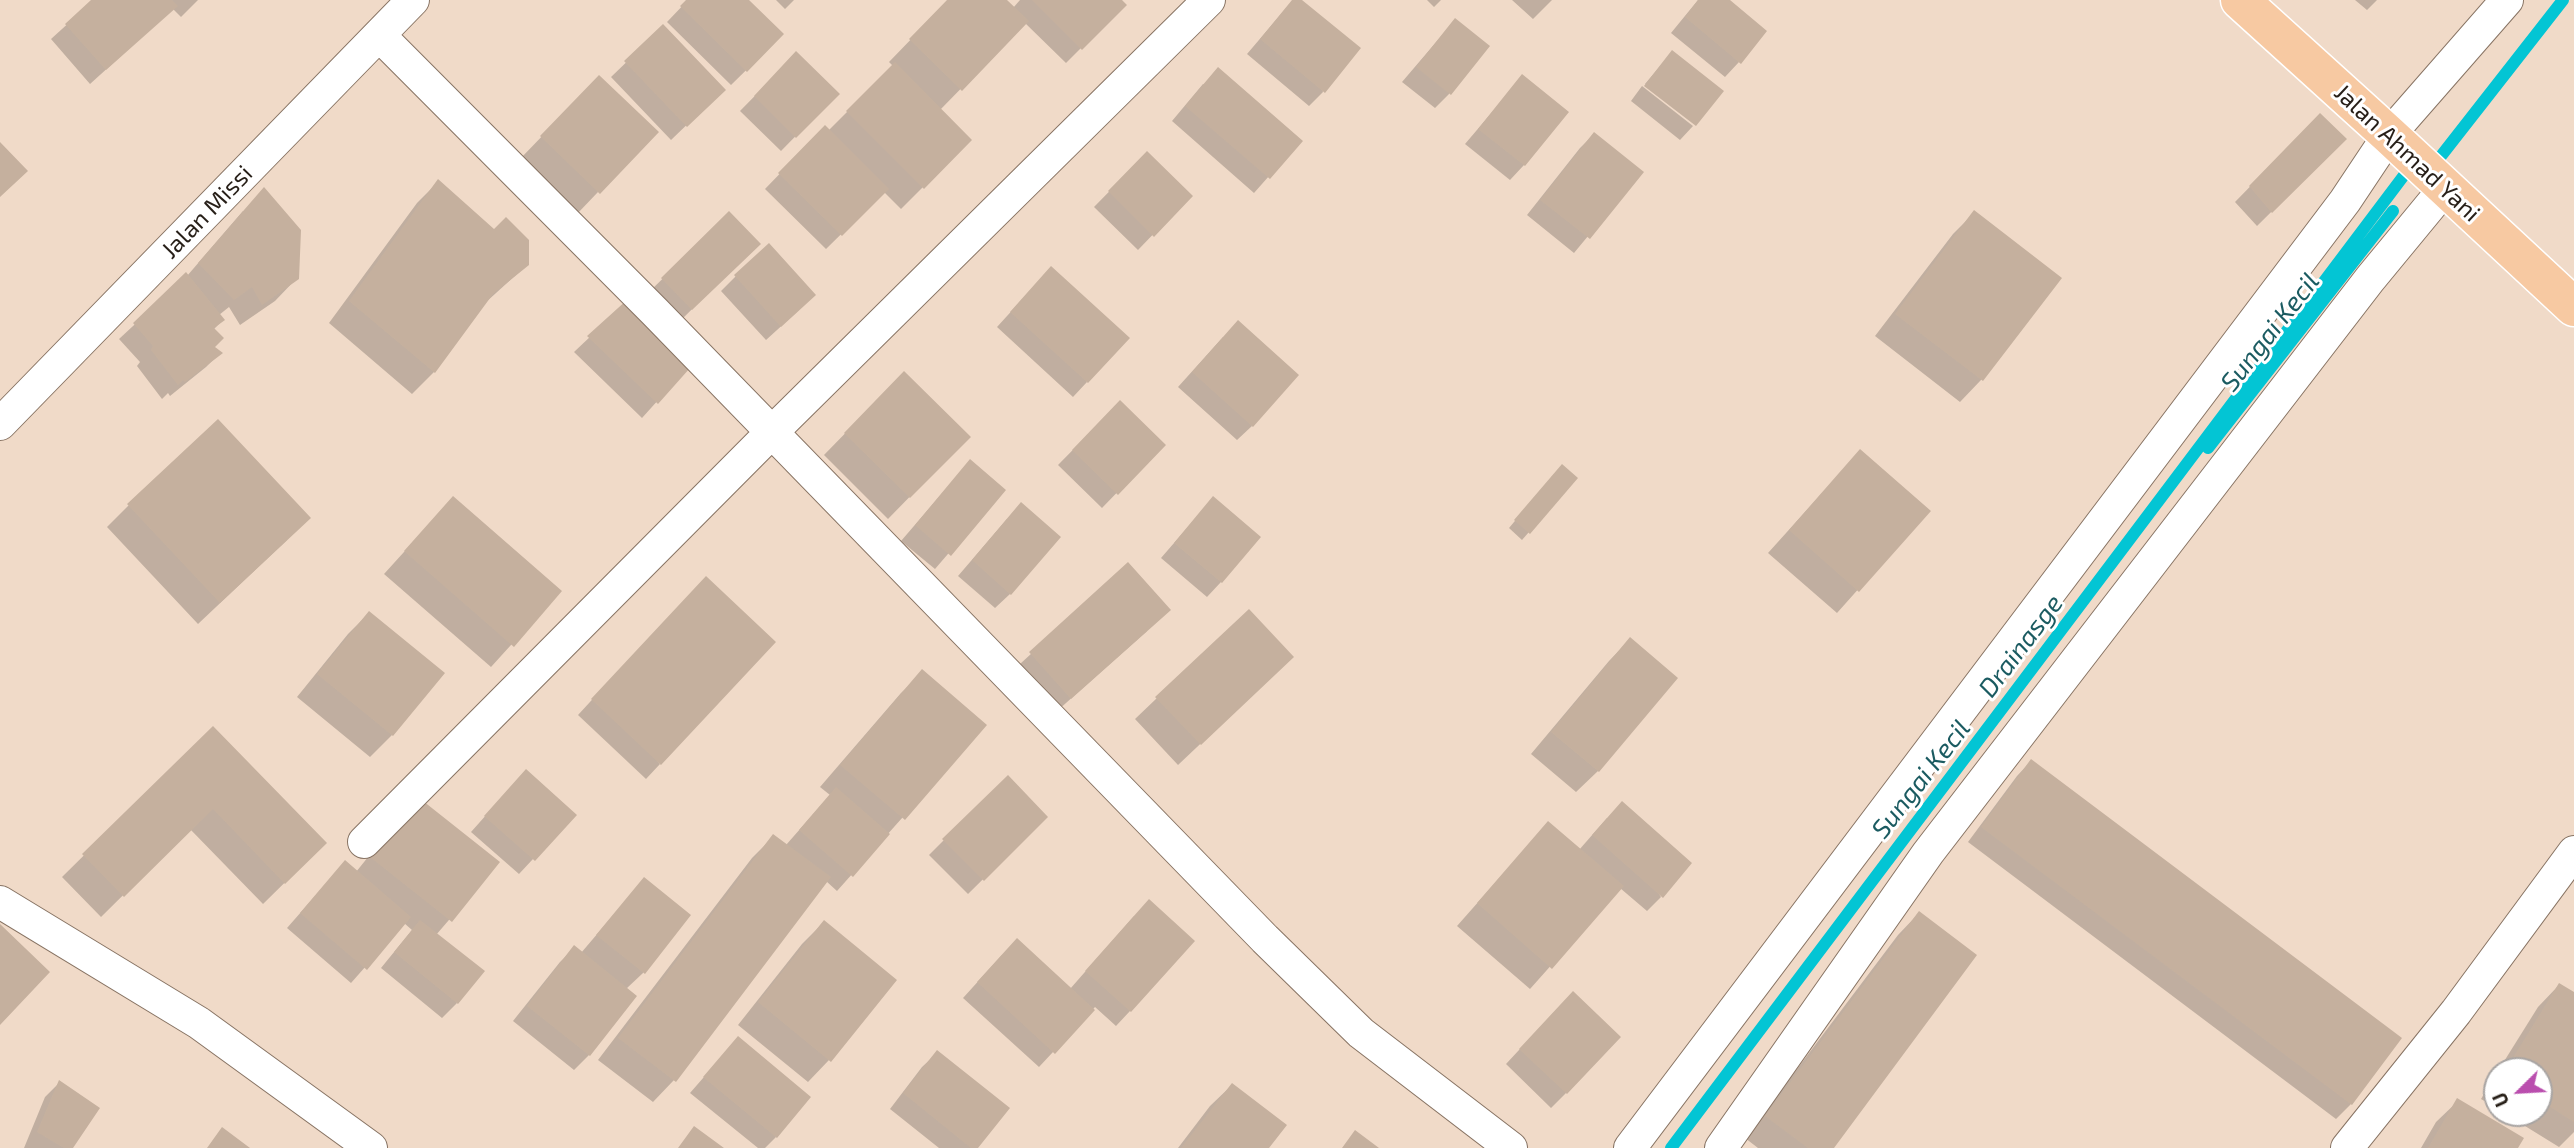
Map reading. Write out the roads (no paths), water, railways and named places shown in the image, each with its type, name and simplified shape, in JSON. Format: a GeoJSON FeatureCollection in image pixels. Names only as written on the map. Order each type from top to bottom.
{"type":"FeatureCollection","features":[{"type":"Feature","properties":{"kind":"highway","name":"Jalan Ahmad Yani"},"geometry":{"type":"LineString","coordinates":[[2239,0],[2574,307]]}},
{"type":"Feature","properties":{"kind":"street","name":"Jalan Missi"},"geometry":{"type":"LineString","coordinates":[[0,424],[413,0]]}},
{"type":"Feature","properties":{"kind":"street"},"geometry":{"type":"LineString","coordinates":[[364,842],[772,432],[1209,0]]}},
{"type":"Feature","properties":{"kind":"street"},"geometry":{"type":"LineString","coordinates":[[1630,1148],[2336,212],[2507,0]]}},
{"type":"Feature","properties":{"kind":"street"},"geometry":{"type":"LineString","coordinates":[[379,35],[1351,1024],[1511,1148]]}},
{"type":"Feature","properties":{"kind":"street"},"geometry":{"type":"LineString","coordinates":[[1721,1148],[1928,853],[2362,290],[2439,183]]}},
{"type":"Feature","properties":{"kind":"street"},"geometry":{"type":"LineString","coordinates":[[2347,1148],[2456,1012],[2574,852]]}},
{"type":"Feature","properties":{"kind":"street"},"geometry":{"type":"LineString","coordinates":[[0,902],[199,1023],[371,1148]]}},
{"type":"Feature","properties":{"kind":"waterway","name":"Sungai Kecil"},"geometry":{"type":"LineString","coordinates":[[2441,156],[2563,0]]}},
{"type":"Feature","properties":{"kind":"waterway","name":"Sungai Kecil"},"geometry":{"type":"LineString","coordinates":[[1671,1148],[2408,170]]}},
{"type":"Feature","properties":{"kind":"waterway","name":"Sungai Kecil"},"geometry":{"type":"LineString","coordinates":[[2208,448],[2393,211]]}},
{"type":"Feature","properties":{"kind":"water label","name":"Drainasge"},"geometry":{"type":"Point","coordinates":[2021,646]}}]}
